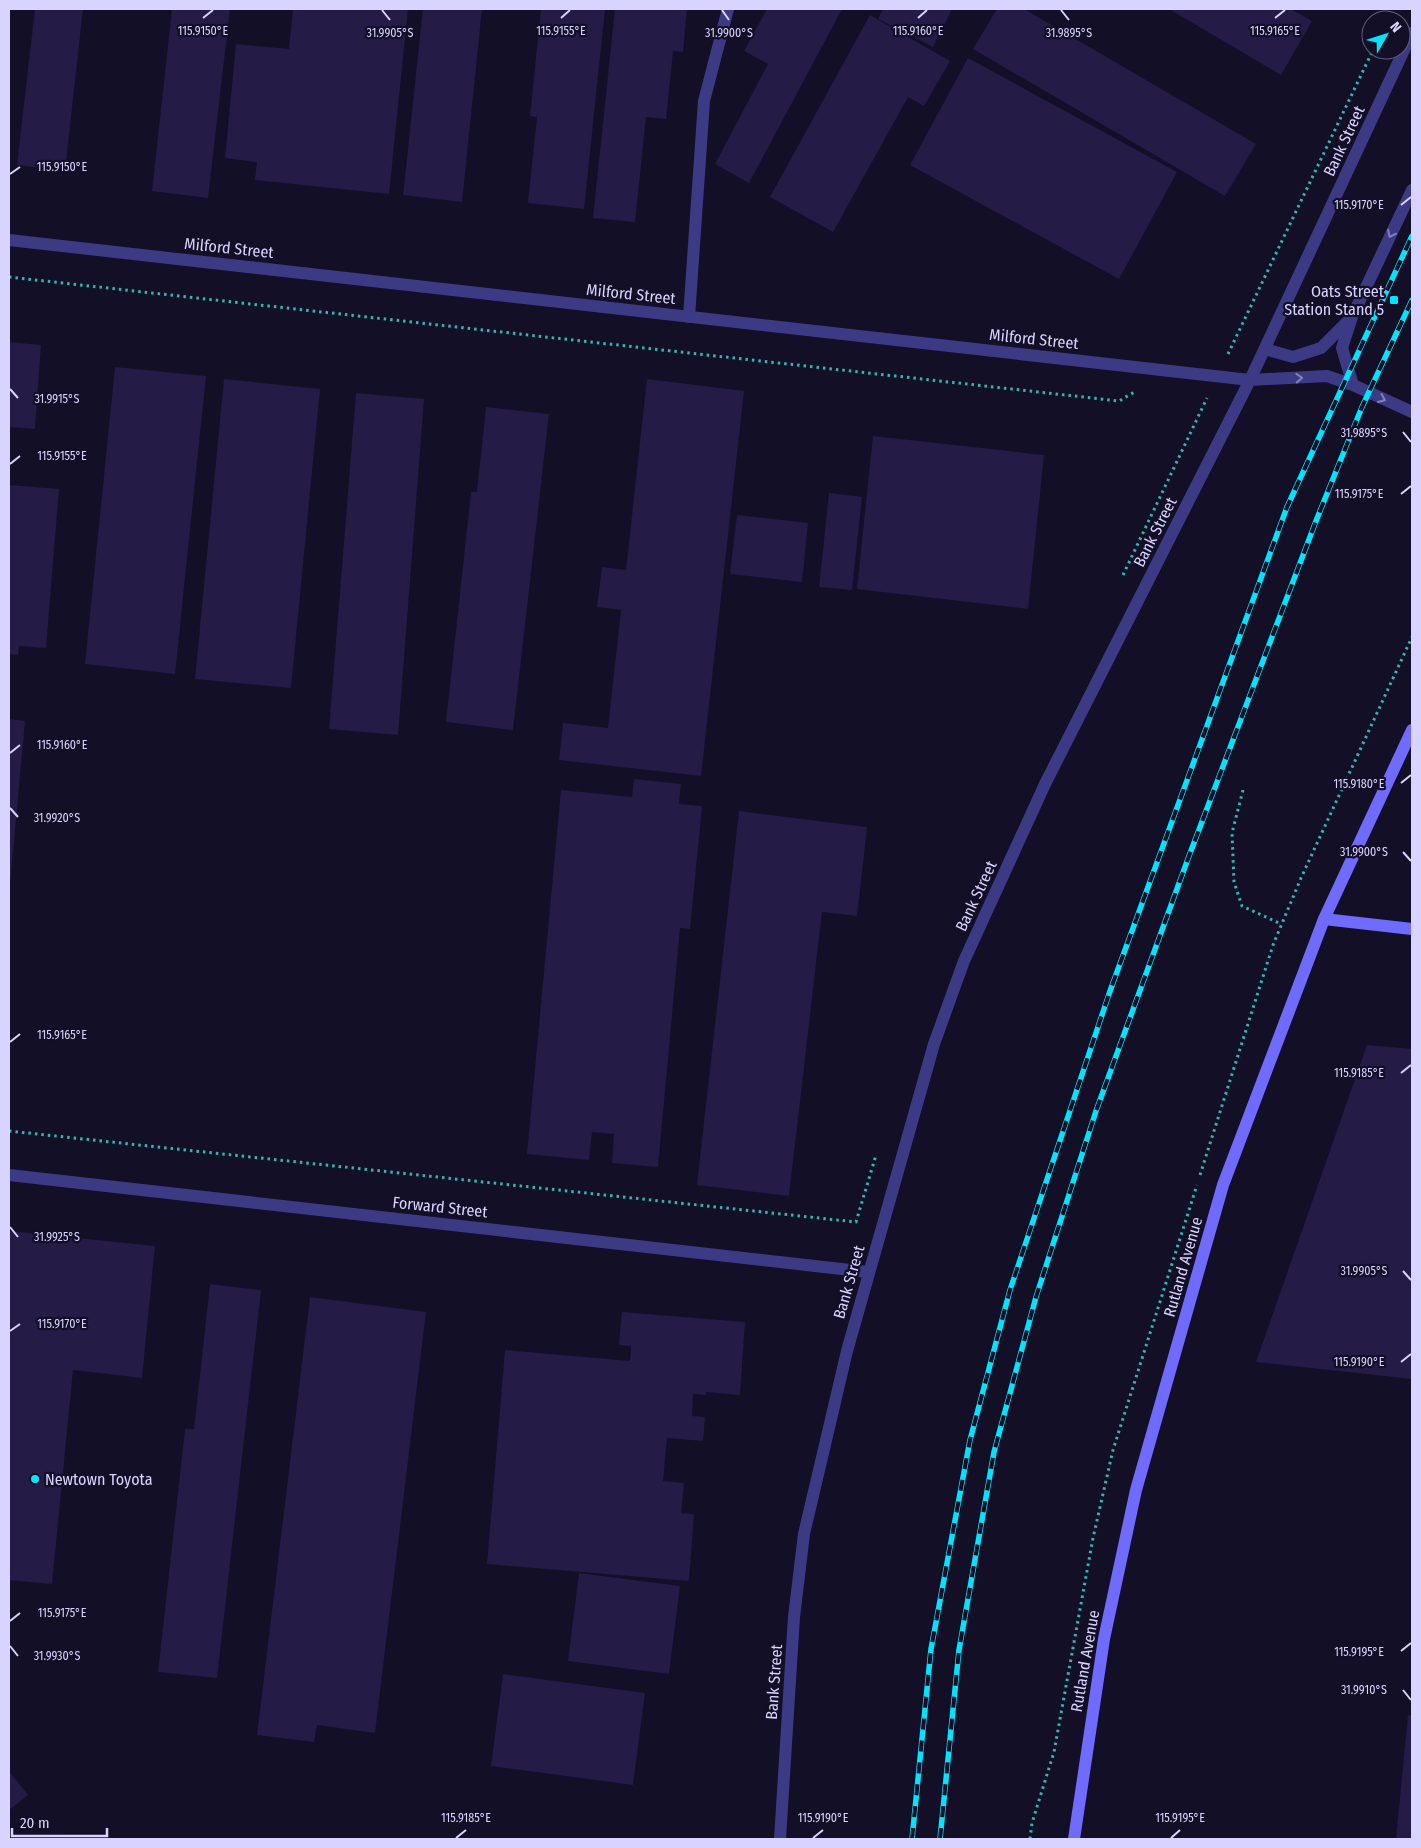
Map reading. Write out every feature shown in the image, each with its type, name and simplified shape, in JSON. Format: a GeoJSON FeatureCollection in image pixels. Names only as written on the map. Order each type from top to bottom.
{"type":"FeatureCollection","features":[{"type":"Feature","properties":{"kind":"street"},"geometry":{"type":"LineString","coordinates":[[689,317],[704,101],[728,9]]}},
{"type":"Feature","properties":{"kind":"street","name":"Bank Street"},"geometry":{"type":"LineString","coordinates":[[780,1839],[794,1617],[804,1534],[825,1438],[868,1272],[934,1044],[964,961],[1045,784],[1250,380],[1412,33]]}},
{"type":"Feature","properties":{"kind":"street"},"geometry":{"type":"LineString","coordinates":[[1353,385],[1342,348],[1352,317],[1412,190]]}},
{"type":"Feature","properties":{"kind":"street","name":"Milford Street"},"geometry":{"type":"LineString","coordinates":[[9,240],[1250,380],[1326,376],[1353,385],[1412,412]]}},
{"type":"Feature","properties":{"kind":"street"},"geometry":{"type":"LineString","coordinates":[[1265,349],[1292,357],[1321,348],[1352,317]]}},
{"type":"Feature","properties":{"kind":"street","name":"Rutland Avenue"},"geometry":{"type":"LineString","coordinates":[[1074,1839],[1104,1639],[1136,1490],[1223,1185],[1324,919],[1412,730]]}},
{"type":"Feature","properties":{"kind":"street"},"geometry":{"type":"LineString","coordinates":[[1324,919],[1412,929]]}},
{"type":"Feature","properties":{"kind":"street","name":"Forward Street"},"geometry":{"type":"LineString","coordinates":[[9,1175],[868,1272]]}},
{"type":"Feature","properties":{"kind":"path"},"geometry":{"type":"LineString","coordinates":[[1119,582],[1368,60]]}},
{"type":"Feature","properties":{"kind":"path"},"geometry":{"type":"LineString","coordinates":[[9,277],[1110,400],[1120,401],[1137,391]]}},
{"type":"Feature","properties":{"kind":"path"},"geometry":{"type":"LineString","coordinates":[[1243,790],[1232,833],[1234,882],[1242,906],[1282,924]]}},
{"type":"Feature","properties":{"kind":"path"},"geometry":{"type":"LineString","coordinates":[[9,1131],[856,1222],[878,1148]]}},
{"type":"Feature","properties":{"kind":"building"},"geometry":{"type":"Polygon","coordinates":[[[35,9],[83,9],[65,171],[17,165],[35,9]]]}},
{"type":"Feature","properties":{"kind":"building"},"geometry":{"type":"Polygon","coordinates":[[[172,9],[230,9],[208,198],[152,191],[172,9]]]}},
{"type":"Feature","properties":{"kind":"building"},"geometry":{"type":"Polygon","coordinates":[[[293,9],[408,9],[389,194],[255,180],[257,162],[225,158],[236,44],[289,49],[293,9]]]}},
{"type":"Feature","properties":{"kind":"building"},"geometry":{"type":"Polygon","coordinates":[[[423,9],[482,9],[462,202],[403,195],[423,9]]]}},
{"type":"Feature","properties":{"kind":"building"},"geometry":{"type":"Polygon","coordinates":[[[541,9],[605,9],[584,209],[528,203],[537,117],[530,116],[541,9]]]}},
{"type":"Feature","properties":{"kind":"building"},"geometry":{"type":"Polygon","coordinates":[[[615,9],[687,9],[683,52],[673,51],[666,119],[646,117],[635,222],[593,218],[615,9]]]}},
{"type":"Feature","properties":{"kind":"building"},"geometry":{"type":"Polygon","coordinates":[[[767,9],[842,9],[749,183],[715,164],[768,64],[744,51],[767,9]]]}},
{"type":"Feature","properties":{"kind":"building"},"geometry":{"type":"Polygon","coordinates":[[[883,9],[952,9],[933,47],[878,19],[883,9]]]}},
{"type":"Feature","properties":{"kind":"building"},"geometry":{"type":"Polygon","coordinates":[[[997,9],[1024,9],[1256,144],[1225,196],[973,49],[997,9]]]}},
{"type":"Feature","properties":{"kind":"building"},"geometry":{"type":"Polygon","coordinates":[[[1169,9],[1291,9],[1312,21],[1281,75],[1169,9]]]}},
{"type":"Feature","properties":{"kind":"building"},"geometry":{"type":"Polygon","coordinates":[[[870,15],[950,61],[924,106],[908,97],[833,232],[770,197],[870,15]]]}},
{"type":"Feature","properties":{"kind":"building"},"geometry":{"type":"Polygon","coordinates":[[[968,58],[1177,172],[1119,279],[910,165],[968,58]]]}},
{"type":"Feature","properties":{"kind":"building"},"geometry":{"type":"Polygon","coordinates":[[[9,342],[41,345],[35,429],[9,427],[9,342]]]}},
{"type":"Feature","properties":{"kind":"building"},"geometry":{"type":"Polygon","coordinates":[[[115,367],[206,376],[175,674],[85,664],[115,367]]]}},
{"type":"Feature","properties":{"kind":"building"},"geometry":{"type":"Polygon","coordinates":[[[224,379],[320,389],[291,688],[195,679],[224,379]]]}},
{"type":"Feature","properties":{"kind":"building"},"geometry":{"type":"Polygon","coordinates":[[[647,379],[744,391],[701,776],[559,760],[563,723],[608,728],[621,610],[597,607],[602,567],[626,570],[647,379]]]}},
{"type":"Feature","properties":{"kind":"building"},"geometry":{"type":"Polygon","coordinates":[[[356,393],[424,399],[398,735],[329,729],[356,393]]]}},
{"type":"Feature","properties":{"kind":"building"},"geometry":{"type":"Polygon","coordinates":[[[486,407],[549,414],[513,730],[446,722],[471,492],[477,492],[486,407]]]}},
{"type":"Feature","properties":{"kind":"building"},"geometry":{"type":"Polygon","coordinates":[[[873,436],[1044,455],[1028,609],[857,589],[873,436]]]}},
{"type":"Feature","properties":{"kind":"building"},"geometry":{"type":"Polygon","coordinates":[[[9,485],[59,489],[46,648],[19,646],[18,655],[9,654],[9,485]]]}},
{"type":"Feature","properties":{"kind":"building"},"geometry":{"type":"Polygon","coordinates":[[[829,493],[862,497],[852,590],[819,587],[829,493]]]}},
{"type":"Feature","properties":{"kind":"building"},"geometry":{"type":"Polygon","coordinates":[[[737,515],[808,523],[802,582],[730,574],[737,515]]]}},
{"type":"Feature","properties":{"kind":"building"},"geometry":{"type":"Polygon","coordinates":[[[9,719],[25,721],[10,885],[9,885],[9,719]]]}},
{"type":"Feature","properties":{"kind":"building"},"geometry":{"type":"Polygon","coordinates":[[[634,779],[681,784],[679,804],[702,806],[690,929],[680,928],[658,1167],[612,1163],[614,1134],[592,1132],[589,1160],[527,1154],[561,790],[632,797],[634,779]]]}},
{"type":"Feature","properties":{"kind":"building"},"geometry":{"type":"Polygon","coordinates":[[[739,811],[867,827],[857,916],[822,912],[789,1196],[697,1185],[739,811]]]}},
{"type":"Feature","properties":{"kind":"building"},"geometry":{"type":"Polygon","coordinates":[[[1367,1045],[1412,1049],[1412,1379],[1256,1362],[1367,1045]]]}},
{"type":"Feature","properties":{"kind":"building","name":"Newtown Toyota"},"geometry":{"type":"Polygon","coordinates":[[[9,1231],[155,1246],[142,1378],[73,1370],[52,1584],[9,1580],[9,1231]]]}},
{"type":"Feature","properties":{"kind":"building"},"geometry":{"type":"Polygon","coordinates":[[[210,1284],[261,1290],[217,1678],[158,1672],[185,1429],[194,1429],[210,1284]]]}},
{"type":"Feature","properties":{"kind":"building"},"geometry":{"type":"Polygon","coordinates":[[[310,1297],[426,1312],[375,1733],[317,1725],[314,1742],[257,1735],[310,1297]]]}},
{"type":"Feature","properties":{"kind":"building"},"geometry":{"type":"Polygon","coordinates":[[[622,1312],[745,1322],[740,1395],[706,1392],[706,1395],[693,1394],[692,1416],[705,1417],[703,1441],[667,1438],[663,1481],[684,1483],[681,1513],[694,1514],[689,1581],[487,1564],[505,1350],[630,1361],[631,1346],[619,1345],[622,1312]]]}},
{"type":"Feature","properties":{"kind":"building"},"geometry":{"type":"Polygon","coordinates":[[[579,1573],[680,1586],[669,1674],[568,1661],[579,1573]]]}},
{"type":"Feature","properties":{"kind":"building"},"geometry":{"type":"Polygon","coordinates":[[[503,1674],[645,1693],[633,1785],[491,1766],[503,1674]]]}},
{"type":"Feature","properties":{"kind":"building"},"geometry":{"type":"Polygon","coordinates":[[[1408,1715],[1412,1716],[1412,1839],[1396,1839],[1408,1715]]]}},
{"type":"Feature","properties":{"kind":"building"},"geometry":{"type":"Polygon","coordinates":[[[9,1771],[28,1795],[9,1810],[9,1771]]]}},
{"type":"Feature","properties":{"kind":"railway"},"geometry":{"type":"LineString","coordinates":[[912,1839],[931,1649],[970,1440],[1010,1290],[1110,991],[1287,507],[1412,236]]}},
{"type":"Feature","properties":{"kind":"railway"},"geometry":{"type":"LineString","coordinates":[[940,1839],[959,1650],[994,1452],[1036,1297],[1096,1111],[1189,856],[1316,521],[1362,407],[1412,300]]}},
{"type":"Feature","properties":{"kind":"place","name":"Oats Street Station Stand 5"},"geometry":{"type":"Point","coordinates":[1394,300]}},
{"type":"Feature","properties":{"kind":"place","name":"Newtown Toyota"},"geometry":{"type":"Point","coordinates":[35,1479]}}]}
